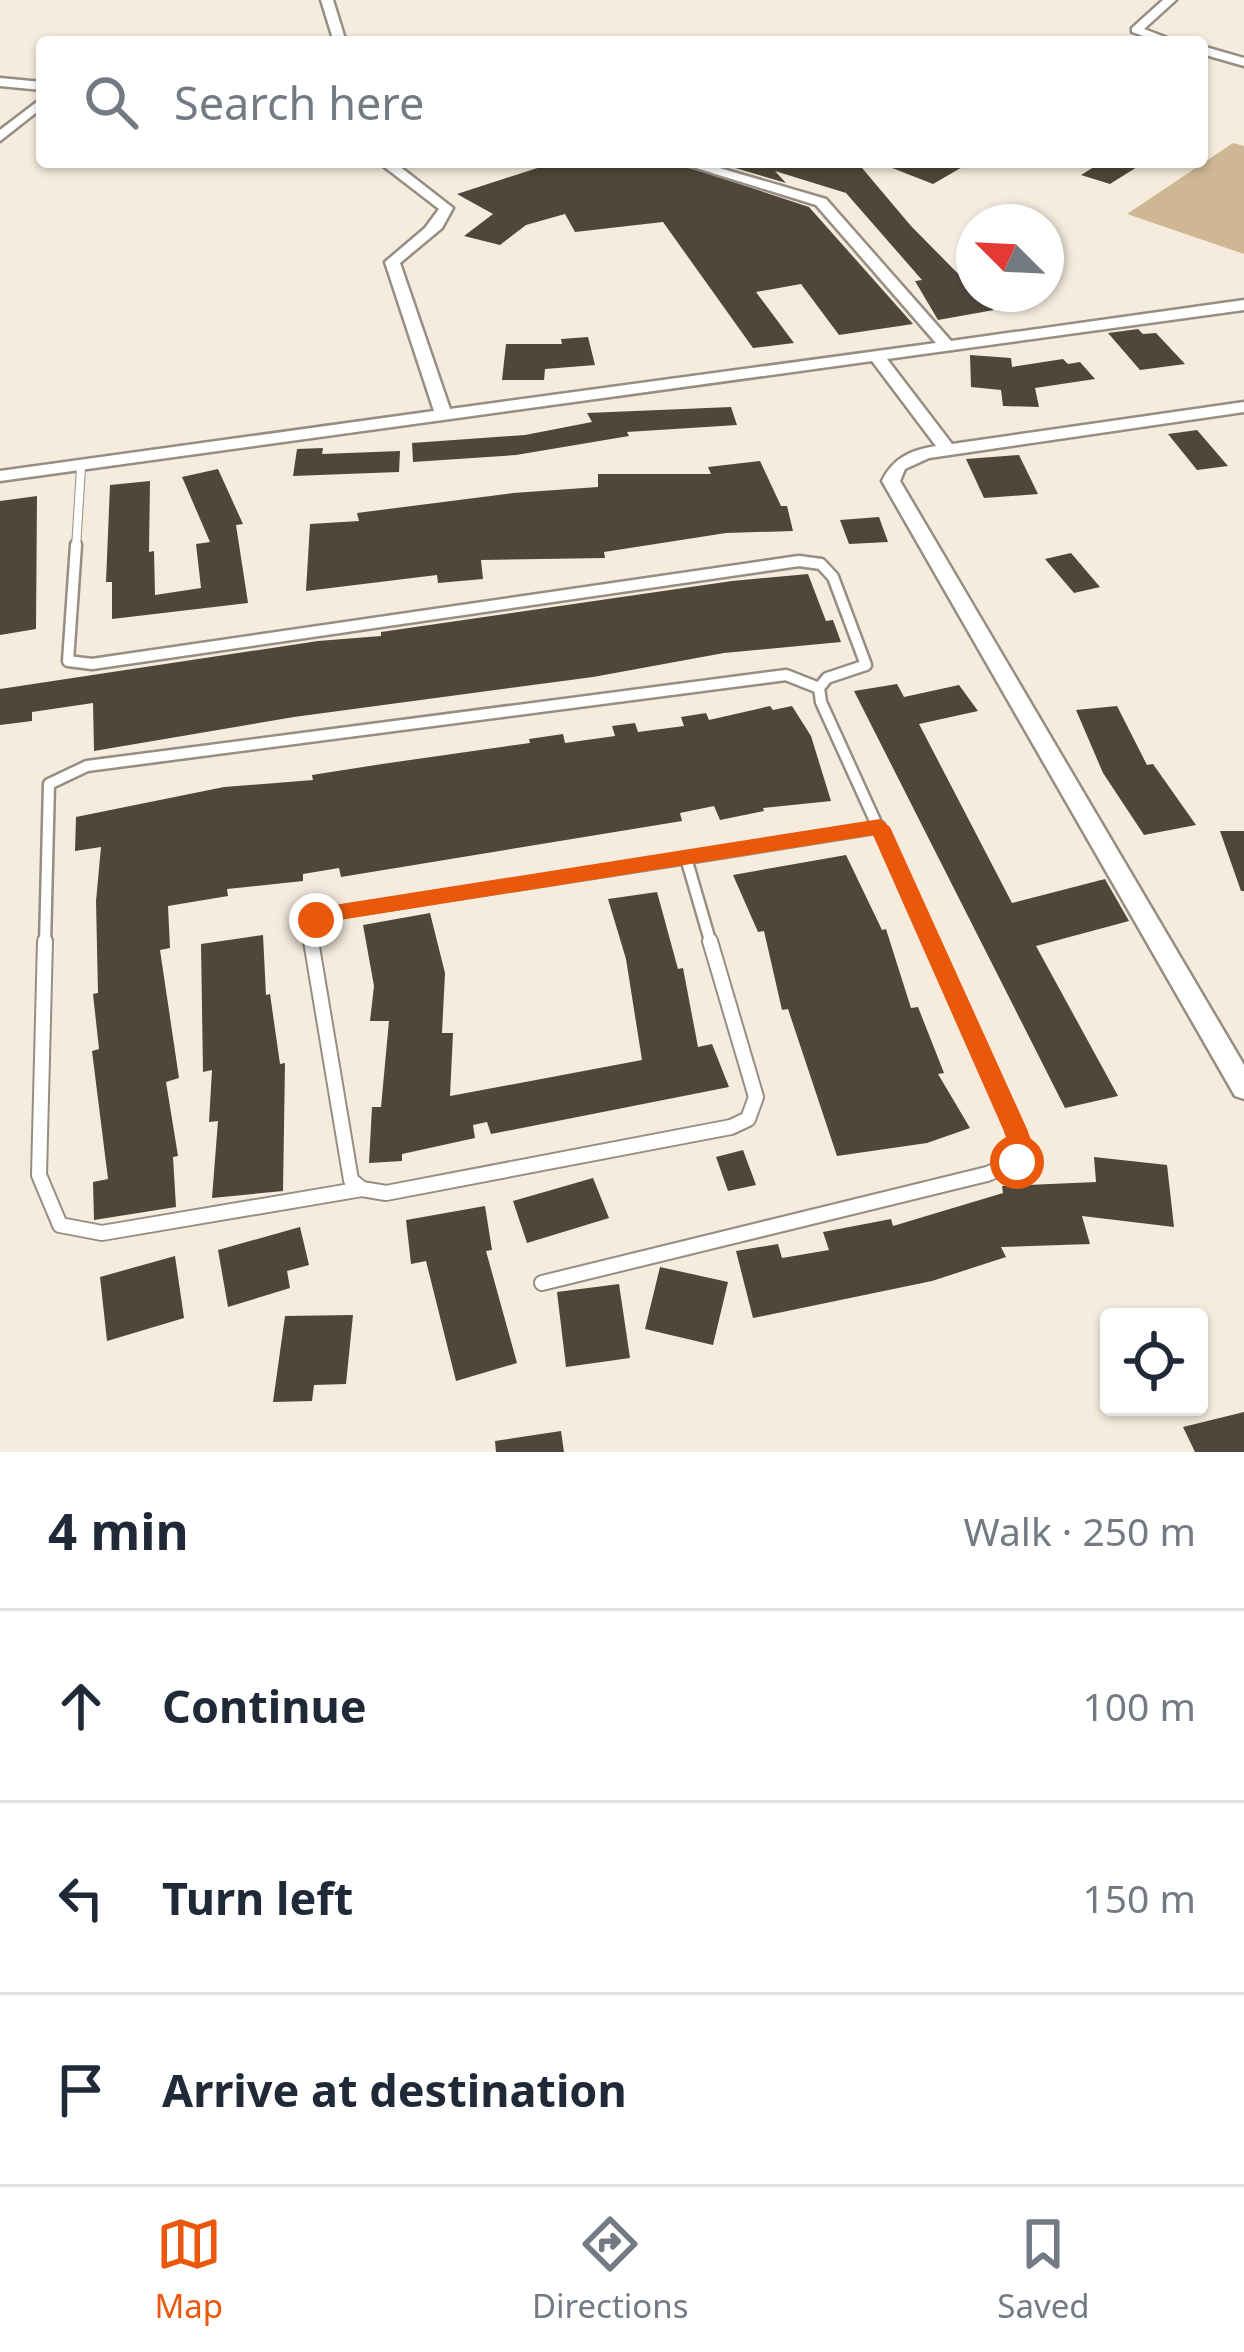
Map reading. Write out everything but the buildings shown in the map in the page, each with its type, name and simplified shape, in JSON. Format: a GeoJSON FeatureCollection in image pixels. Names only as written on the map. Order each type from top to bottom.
{"type":"FeatureCollection","features":[{"type":"Feature","properties":{"kind":"street"},"geometry":{"type":"LineString","coordinates":[[327,0],[338,36]]}},
{"type":"Feature","properties":{"kind":"street"},"geometry":{"type":"LineString","coordinates":[[1154,36],[1136,30],[1170,0]]}},
{"type":"Feature","properties":{"kind":"street"},"geometry":{"type":"LineString","coordinates":[[1208,52],[1244,62]]}},
{"type":"Feature","properties":{"kind":"street"},"geometry":{"type":"LineString","coordinates":[[0,82],[36,85]]}},
{"type":"Feature","properties":{"kind":"street"},"geometry":{"type":"LineString","coordinates":[[0,137],[36,107]]}},
{"type":"Feature","properties":{"kind":"street"},"geometry":{"type":"LineString","coordinates":[[393,168],[446,208],[445,216],[429,233],[392,262],[444,417]]}},
{"type":"Feature","properties":{"kind":"street"},"geometry":{"type":"LineString","coordinates":[[705,168],[821,202],[947,346]]}},
{"type":"Feature","properties":{"kind":"street"},"geometry":{"type":"LineString","coordinates":[[0,476],[1244,305]]}},
{"type":"Feature","properties":{"kind":"street"},"geometry":{"type":"LineString","coordinates":[[877,356],[948,450]]}},
{"type":"Feature","properties":{"kind":"street"},"geometry":{"type":"LineString","coordinates":[[1244,407],[948,450],[898,466],[891,481],[1244,1088]]}},
{"type":"Feature","properties":{"kind":"lane"},"geometry":{"type":"LineString","coordinates":[[81,468],[68,661],[92,664],[506,600],[812,561],[833,577],[867,657],[866,664],[854,672],[827,678],[819,688]]}},
{"type":"Feature","properties":{"kind":"lane"},"geometry":{"type":"LineString","coordinates":[[542,1283],[986,1174],[1017,1162],[1022,1148],[1015,1129],[819,688],[786,675],[666,689],[87,766],[49,784],[39,1175],[60,1225],[102,1233],[362,1189],[386,1193],[731,1127],[748,1119],[756,1097],[686,857]]}},
{"type":"Feature","properties":{"kind":"lane"},"geometry":{"type":"LineString","coordinates":[[362,1189],[351,1180],[310,934],[316,920],[328,914],[880,827]]}},
{"type":"Feature","properties":{"kind":"shaded area"},"geometry":{"type":"Polygon","coordinates":[[[1233,143],[1244,146],[1244,254],[1127,214],[1196,168],[1208,168],[1208,160],[1233,143]]]}},
{"type":"Feature","properties":{"kind":"route"},"geometry":{"type":"LineString","coordinates":[[316,920],[328,914],[880,827],[1015,1129],[1022,1148],[1017,1162]]}}]}
